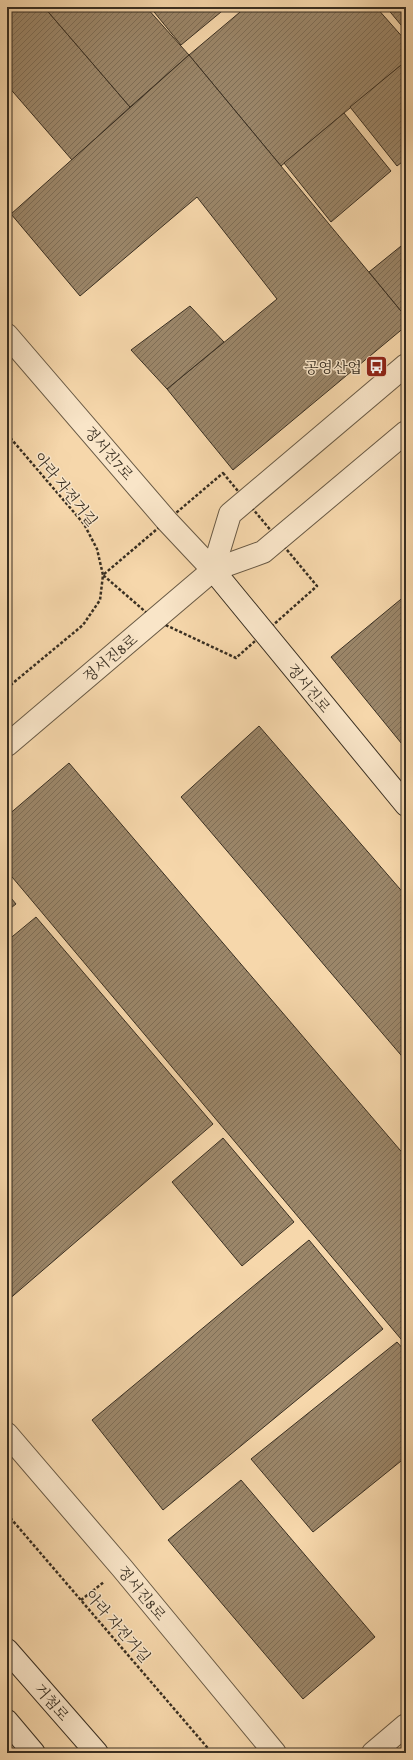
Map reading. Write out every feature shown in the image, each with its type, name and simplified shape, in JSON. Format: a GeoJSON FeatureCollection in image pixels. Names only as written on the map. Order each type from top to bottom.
{"type":"FeatureCollection","features":[{"type":"Feature","properties":{"kind":"street","name":"정서진7로"},"geometry":{"type":"LineString","coordinates":[[7,335],[167,521],[213,570]]}},
{"type":"Feature","properties":{"kind":"street"},"geometry":{"type":"LineString","coordinates":[[213,570],[230,514],[406,365]]}},
{"type":"Feature","properties":{"kind":"street"},"geometry":{"type":"LineString","coordinates":[[213,570],[263,552],[406,432]]}},
{"type":"Feature","properties":{"kind":"street","name":"정서진8로"},"geometry":{"type":"LineString","coordinates":[[7,745],[213,570]]}},
{"type":"Feature","properties":{"kind":"street","name":"정서진로"},"geometry":{"type":"LineString","coordinates":[[213,570],[406,805]]}},
{"type":"Feature","properties":{"kind":"street","name":"정서진8로"},"geometry":{"type":"LineString","coordinates":[[7,1434],[122,1568],[275,1753]]}},
{"type":"Feature","properties":{"kind":"street","name":"거첨로"},"geometry":{"type":"LineString","coordinates":[[7,1650],[97,1753]]}},
{"type":"Feature","properties":{"kind":"street"},"geometry":{"type":"LineString","coordinates":[[7,1721],[34,1753]]}},
{"type":"Feature","properties":{"kind":"street"},"geometry":{"type":"LineString","coordinates":[[373,1753],[406,1725]]}},
{"type":"Feature","properties":{"kind":"path","name":"아라 자전거길"},"geometry":{"type":"LineString","coordinates":[[7,434],[84,524],[97,549],[103,575],[100,600],[83,625],[7,688]]}},
{"type":"Feature","properties":{"kind":"path","name":"아라 자전거길"},"geometry":{"type":"LineString","coordinates":[[7,1514],[212,1753]]}},
{"type":"Feature","properties":{"kind":"path"},"geometry":{"type":"LineString","coordinates":[[81,1600],[122,1568]]}},
{"type":"Feature","properties":{"kind":"building"},"geometry":{"type":"Polygon","coordinates":[[[7,7],[44,7],[130,107],[72,160],[7,85],[7,7]]]}},
{"type":"Feature","properties":{"kind":"building"},"geometry":{"type":"Polygon","coordinates":[[[44,7],[146,7],[189,55],[130,107],[44,7]]]}},
{"type":"Feature","properties":{"kind":"building"},"geometry":{"type":"Polygon","coordinates":[[[150,7],[227,7],[181,45],[150,7]]]}},
{"type":"Feature","properties":{"kind":"building"},"geometry":{"type":"Polygon","coordinates":[[[246,7],[376,7],[406,41],[406,61],[281,166],[189,55],[246,7]]]}},
{"type":"Feature","properties":{"kind":"building"},"geometry":{"type":"Polygon","coordinates":[[[386,7],[406,7],[406,31],[386,7]]]}},
{"type":"Feature","properties":{"kind":"building"},"geometry":{"type":"Polygon","coordinates":[[[189,55],[406,317],[406,326],[233,470],[167,389],[277,299],[197,197],[80,296],[11,214],[189,55]]]}},
{"type":"Feature","properties":{"kind":"building"},"geometry":{"type":"Polygon","coordinates":[[[406,61],[406,159],[397,166],[350,107],[406,61]]]}},
{"type":"Feature","properties":{"kind":"building"},"geometry":{"type":"Polygon","coordinates":[[[344,113],[391,171],[331,222],[284,163],[344,113]]]}},
{"type":"Feature","properties":{"kind":"building"},"geometry":{"type":"Polygon","coordinates":[[[406,242],[406,307],[401,311],[369,272],[406,242]]]}},
{"type":"Feature","properties":{"kind":"building"},"geometry":{"type":"Polygon","coordinates":[[[190,306],[224,342],[167,389],[131,350],[190,306]]]}},
{"type":"Feature","properties":{"kind":"building"},"geometry":{"type":"Polygon","coordinates":[[[406,595],[406,749],[331,657],[406,595]]]}},
{"type":"Feature","properties":{"kind":"building"},"geometry":{"type":"Polygon","coordinates":[[[259,726],[406,896],[406,1061],[181,797],[259,726]]]}},
{"type":"Feature","properties":{"kind":"building"},"geometry":{"type":"Polygon","coordinates":[[[69,763],[406,1157],[406,1345],[7,871],[7,816],[69,763]]]}},
{"type":"Feature","properties":{"kind":"building"},"geometry":{"type":"Polygon","coordinates":[[[7,893],[16,904],[7,911],[7,893]]]}},
{"type":"Feature","properties":{"kind":"building"},"geometry":{"type":"Polygon","coordinates":[[[36,917],[213,1124],[7,1301],[7,941],[36,917]]]}},
{"type":"Feature","properties":{"kind":"building"},"geometry":{"type":"Polygon","coordinates":[[[223,1138],[294,1222],[242,1266],[172,1182],[223,1138]]]}},
{"type":"Feature","properties":{"kind":"building"},"geometry":{"type":"Polygon","coordinates":[[[309,1240],[383,1329],[163,1510],[92,1420],[309,1240]]]}},
{"type":"Feature","properties":{"kind":"building"},"geometry":{"type":"Polygon","coordinates":[[[397,1342],[406,1352],[406,1457],[313,1532],[251,1459],[397,1342]]]}},
{"type":"Feature","properties":{"kind":"building"},"geometry":{"type":"Polygon","coordinates":[[[241,1480],[375,1637],[303,1699],[168,1540],[241,1480]]]}},
{"type":"Feature","properties":{"kind":"place","name":"공영산업"},"geometry":{"type":"Point","coordinates":[377,367]}}]}
